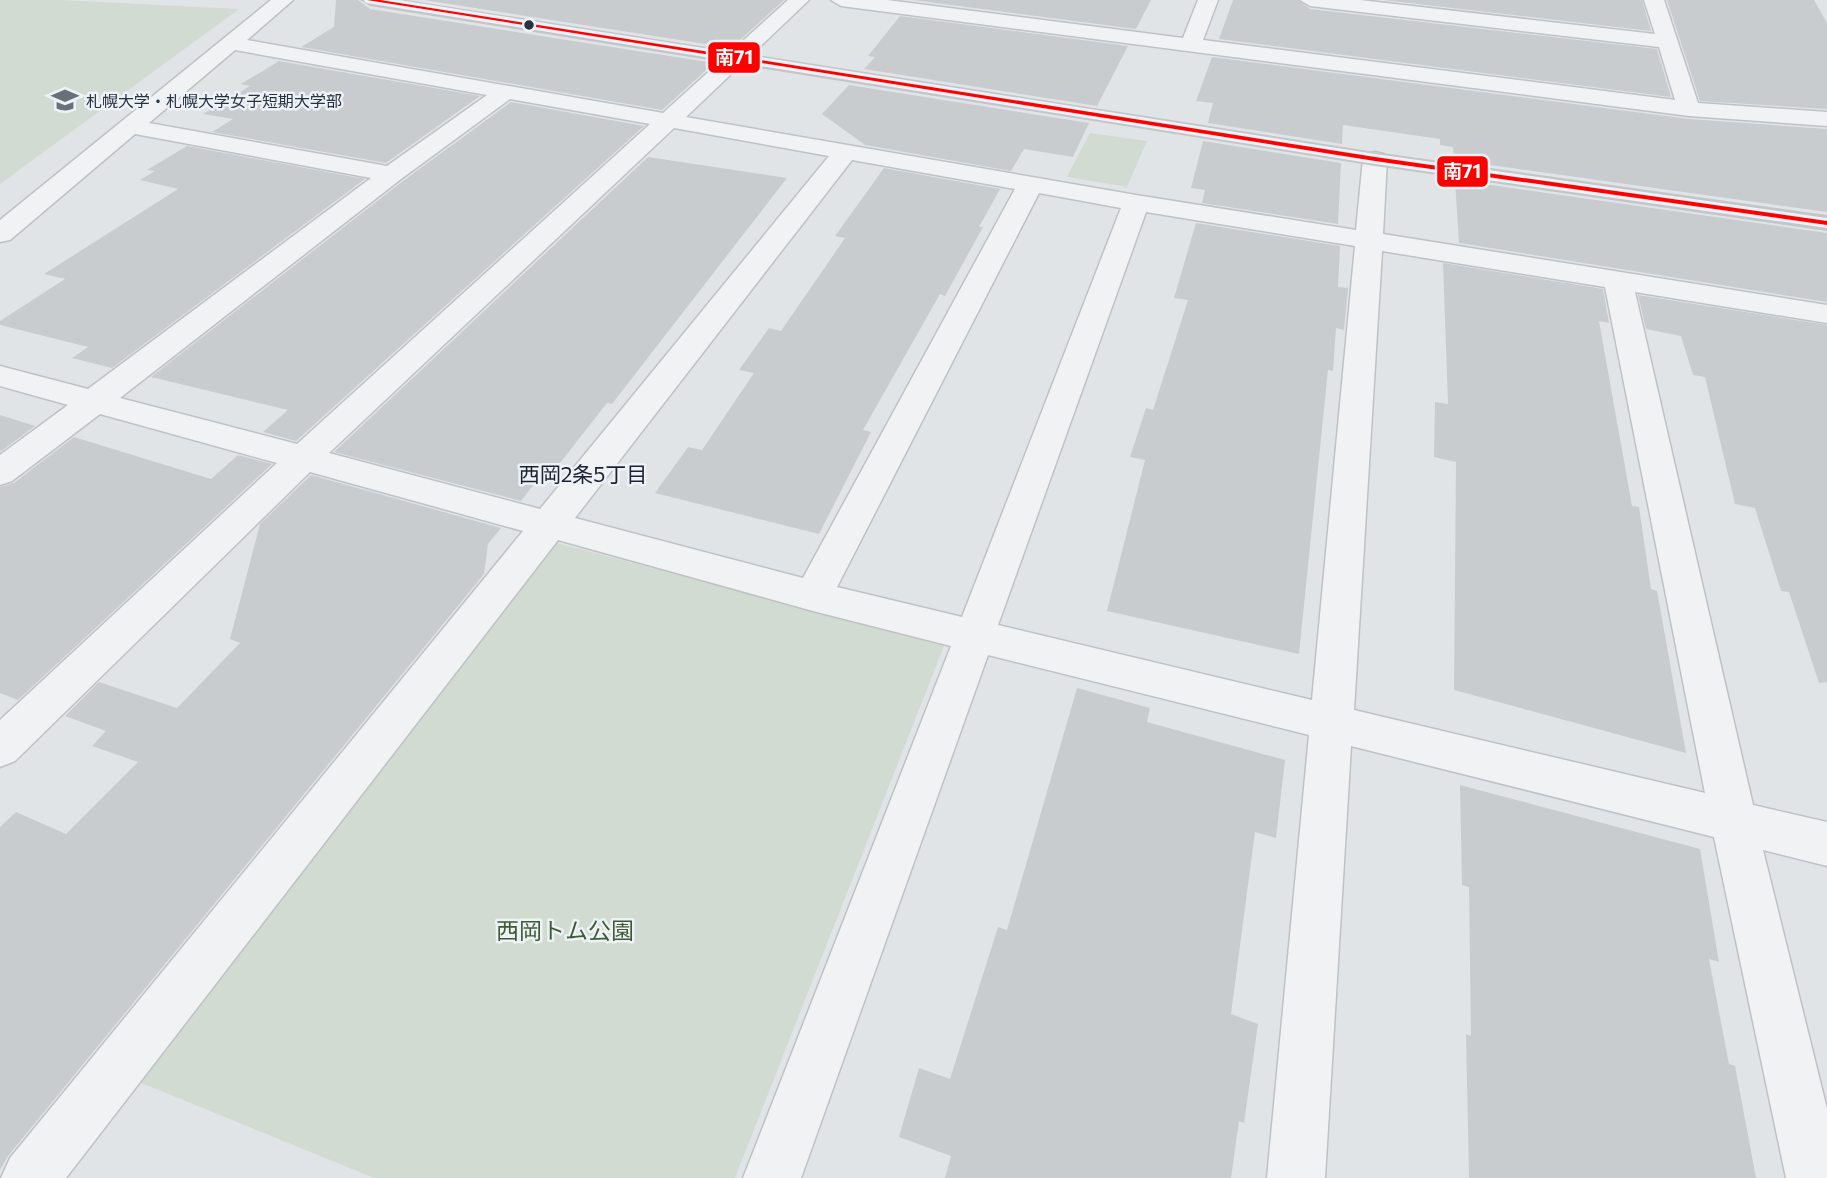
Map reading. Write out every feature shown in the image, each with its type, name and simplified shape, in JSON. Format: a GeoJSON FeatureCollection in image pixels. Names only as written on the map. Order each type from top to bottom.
{"type":"FeatureCollection","features":[{"type":"Feature","properties":{"kind":"street"},"geometry":{"type":"LineString","coordinates":[[0,234],[283,0]]}},
{"type":"Feature","properties":{"kind":"street"},"geometry":{"type":"LineString","coordinates":[[370,0],[1375,159],[1827,223]]}},
{"type":"Feature","properties":{"kind":"street"},"geometry":{"type":"LineString","coordinates":[[0,748],[305,456],[799,0]]}},
{"type":"Feature","properties":{"kind":"street"},"geometry":{"type":"LineString","coordinates":[[841,0],[1041,17],[1190,46],[1689,109],[1827,119]]}},
{"type":"Feature","properties":{"kind":"street"},"geometry":{"type":"LineString","coordinates":[[1190,46],[1208,0]]}},
{"type":"Feature","properties":{"kind":"street"},"geometry":{"type":"LineString","coordinates":[[1310,0],[1666,42]]}},
{"type":"Feature","properties":{"kind":"street"},"geometry":{"type":"LineString","coordinates":[[1654,0],[1689,109]]}},
{"type":"Feature","properties":{"kind":"street"},"geometry":{"type":"LineString","coordinates":[[230,43],[504,93],[847,150],[1136,204],[1827,314]]}},
{"type":"Feature","properties":{"kind":"street"},"geometry":{"type":"LineString","coordinates":[[0,473],[392,174],[504,93]]}},
{"type":"Feature","properties":{"kind":"street"},"geometry":{"type":"LineString","coordinates":[[129,126],[392,174]]}},
{"type":"Feature","properties":{"kind":"street"},"geometry":{"type":"LineString","coordinates":[[30,1178],[847,150]]}},
{"type":"Feature","properties":{"kind":"street"},"geometry":{"type":"LineString","coordinates":[[1296,1178],[1375,159]]}},
{"type":"Feature","properties":{"kind":"street"},"geometry":{"type":"LineString","coordinates":[[813,596],[1031,184]]}},
{"type":"Feature","properties":{"kind":"street"},"geometry":{"type":"LineString","coordinates":[[772,1178],[1136,204]]}},
{"type":"Feature","properties":{"kind":"street"},"geometry":{"type":"LineString","coordinates":[[1618,282],[1733,820],[1815,1178]]}},
{"type":"Feature","properties":{"kind":"street"},"geometry":{"type":"LineString","coordinates":[[0,376],[305,456],[813,596],[1827,844]]}},
{"type":"Feature","properties":{"kind":"green space","name":"札幌大学・札幌大学女子短期大学部"},"geometry":{"type":"Polygon","coordinates":[[[0,0],[61,0],[239,9],[0,184],[0,0]]]}},
{"type":"Feature","properties":{"kind":"green space"},"geometry":{"type":"Polygon","coordinates":[[[1090,133],[1147,141],[1127,187],[1067,177],[1090,133]]]}},
{"type":"Feature","properties":{"kind":"green space","name":"西岡トム公園"},"geometry":{"type":"Polygon","coordinates":[[[554,542],[944,646],[735,1178],[374,1178],[134,1080],[554,542]]]}},
{"type":"Feature","properties":{"kind":"building"},"geometry":{"type":"Polygon","coordinates":[[[336,0],[358,0],[370,9],[714,63],[662,110],[301,47],[334,27],[336,0]]]}},
{"type":"Feature","properties":{"kind":"building"},"geometry":{"type":"Polygon","coordinates":[[[424,0],[784,0],[731,48],[424,0]]]}},
{"type":"Feature","properties":{"kind":"building"},"geometry":{"type":"Polygon","coordinates":[[[913,0],[1151,0],[1136,29],[913,0]]]}},
{"type":"Feature","properties":{"kind":"building"},"geometry":{"type":"Polygon","coordinates":[[[1233,0],[1298,0],[1310,9],[1657,49],[1671,97],[1219,39],[1233,0]]]}},
{"type":"Feature","properties":{"kind":"building"},"geometry":{"type":"Polygon","coordinates":[[[1383,0],[1642,0],[1651,31],[1383,0]]]}},
{"type":"Feature","properties":{"kind":"building"},"geometry":{"type":"Polygon","coordinates":[[[1667,0],[1814,0],[1827,23],[1827,109],[1700,101],[1667,0]]]}},
{"type":"Feature","properties":{"kind":"building"},"geometry":{"type":"Polygon","coordinates":[[[900,16],[1128,46],[1097,106],[864,69],[875,57],[868,56],[900,16]]]}},
{"type":"Feature","properties":{"kind":"building"},"geometry":{"type":"Polygon","coordinates":[[[1212,57],[1689,119],[1827,129],[1827,212],[1454,160],[1453,147],[1440,145],[1440,139],[1343,125],[1342,144],[1208,123],[1213,103],[1196,101],[1212,57]]]}},
{"type":"Feature","properties":{"kind":"building"},"geometry":{"type":"Polygon","coordinates":[[[279,61],[480,96],[386,163],[212,132],[233,119],[203,114],[250,86],[241,84],[279,61]]]}},
{"type":"Feature","properties":{"kind":"building"},"geometry":{"type":"Polygon","coordinates":[[[849,85],[1089,123],[1073,157],[1024,149],[1011,171],[865,145],[822,114],[849,85]]]}},
{"type":"Feature","properties":{"kind":"building"},"geometry":{"type":"Polygon","coordinates":[[[511,102],[644,126],[296,441],[263,432],[288,410],[151,377],[403,181],[511,102]]]}},
{"type":"Feature","properties":{"kind":"building"},"geometry":{"type":"Polygon","coordinates":[[[1203,141],[1341,163],[1338,224],[1202,203],[1205,190],[1191,188],[1203,141]]]}},
{"type":"Feature","properties":{"kind":"building"},"geometry":{"type":"Polygon","coordinates":[[[187,146],[365,179],[112,368],[72,358],[88,347],[0,325],[0,321],[65,279],[44,274],[178,189],[140,180],[155,171],[147,170],[187,146]]]}},
{"type":"Feature","properties":{"kind":"building"},"geometry":{"type":"Polygon","coordinates":[[[648,157],[787,178],[612,404],[607,403],[553,472],[545,470],[521,501],[334,452],[648,157]]]}},
{"type":"Feature","properties":{"kind":"building"},"geometry":{"type":"Polygon","coordinates":[[[884,168],[1000,189],[979,227],[983,227],[945,296],[940,294],[863,430],[871,432],[819,534],[655,493],[688,447],[702,450],[754,373],[739,370],[769,328],[781,331],[845,238],[835,236],[884,168]]]}},
{"type":"Feature","properties":{"kind":"building"},"geometry":{"type":"Polygon","coordinates":[[[1455,180],[1827,233],[1827,302],[1459,243],[1455,180]]]}},
{"type":"Feature","properties":{"kind":"building"},"geometry":{"type":"Polygon","coordinates":[[[1196,223],[1340,246],[1338,287],[1348,288],[1344,330],[1336,328],[1333,371],[1328,370],[1299,654],[1107,611],[1145,460],[1130,457],[1146,408],[1153,410],[1188,300],[1174,298],[1196,223]]]}},
{"type":"Feature","properties":{"kind":"building"},"geometry":{"type":"Polygon","coordinates":[[[1443,263],[1603,289],[1609,323],[1599,321],[1632,506],[1639,507],[1651,589],[1657,591],[1686,753],[1454,690],[1456,462],[1434,457],[1435,402],[1448,404],[1443,263]]]}},
{"type":"Feature","properties":{"kind":"building"},"geometry":{"type":"Polygon","coordinates":[[[1638,295],[1827,325],[1827,682],[1819,683],[1789,592],[1781,591],[1755,508],[1735,504],[1705,377],[1693,375],[1681,336],[1646,329],[1638,295]]]}},
{"type":"Feature","properties":{"kind":"building"},"geometry":{"type":"Polygon","coordinates":[[[0,415],[35,426],[0,452],[0,415]]]}},
{"type":"Feature","properties":{"kind":"building"},"geometry":{"type":"Polygon","coordinates":[[[74,437],[211,479],[238,455],[272,464],[18,700],[0,693],[0,487],[14,483],[74,437]]]}},
{"type":"Feature","properties":{"kind":"building"},"geometry":{"type":"Polygon","coordinates":[[[311,475],[501,528],[488,544],[484,574],[8,1156],[0,1170],[0,827],[16,812],[66,834],[138,762],[92,746],[106,731],[65,716],[99,682],[177,708],[240,643],[230,639],[260,524],[311,475]]]}},
{"type":"Feature","properties":{"kind":"building"},"geometry":{"type":"Polygon","coordinates":[[[1077,688],[1150,708],[1147,722],[1285,760],[1276,838],[1255,832],[1231,1014],[1258,1024],[1244,1123],[1239,1121],[1231,1178],[945,1178],[951,1156],[899,1137],[919,1068],[950,1079],[998,927],[1007,930],[1077,688]]]}},
{"type":"Feature","properties":{"kind":"building"},"geometry":{"type":"Polygon","coordinates":[[[1460,785],[1700,849],[1719,962],[1709,959],[1729,1064],[1735,1066],[1756,1178],[1469,1178],[1466,1034],[1471,1036],[1469,887],[1462,885],[1460,785]]]}},
{"type":"Feature","properties":{"kind":"transit line","name":"南71"},"geometry":{"type":"LineString","coordinates":[[370,0],[1375,159],[1827,223]]}},
{"type":"Feature","properties":{"kind":"place","name":"札幌大学・札幌大学女子短期大学部"},"geometry":{"type":"Point","coordinates":[65,100]}},
{"type":"Feature","properties":{"kind":"district","name":"西岡2条5丁目"},"geometry":{"type":"Point","coordinates":[583,473]}}]}
